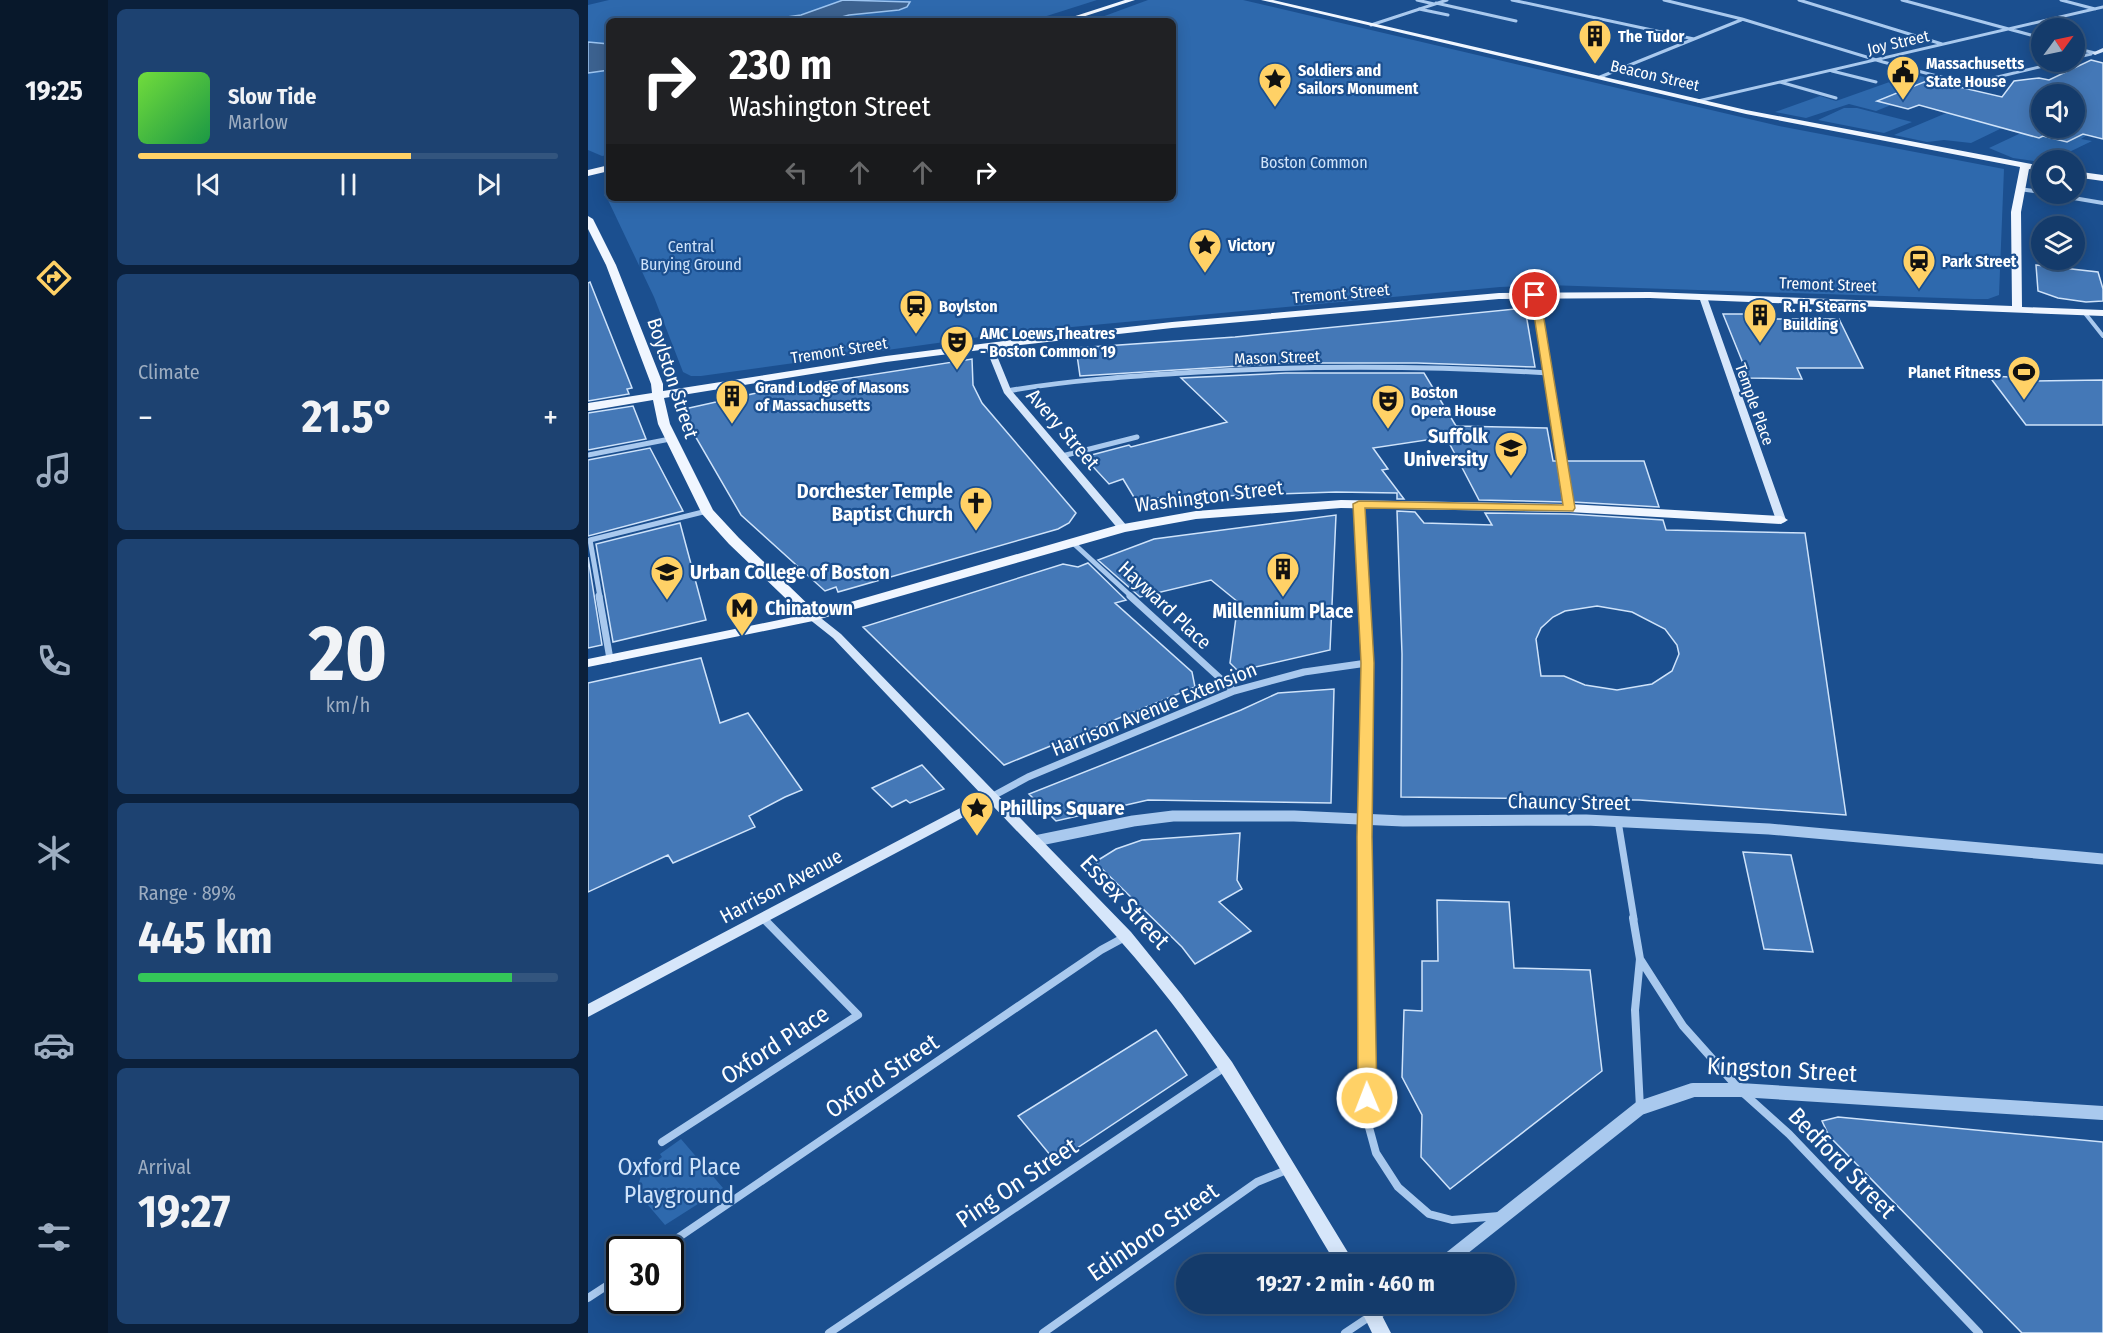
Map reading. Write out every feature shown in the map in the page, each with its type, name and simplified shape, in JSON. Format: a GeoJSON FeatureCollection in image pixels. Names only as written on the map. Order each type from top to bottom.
{"type":"FeatureCollection","features":[{"type":"Feature","properties":{"kind":"main road"},"geometry":{"type":"LineString","coordinates":[[1111,5],[1122,0]]}},
{"type":"Feature","properties":{"kind":"main road"},"geometry":{"type":"LineString","coordinates":[[1072,18],[1132,0]]}},
{"type":"Feature","properties":{"kind":"main road","name":"Beacon Street"},"geometry":{"type":"LineString","coordinates":[[1264,0],[1773,118],[2031,167]]}},
{"type":"Feature","properties":{"kind":"main road"},"geometry":{"type":"LineString","coordinates":[[2095,53],[2103,52]]}},
{"type":"Feature","properties":{"kind":"main road"},"geometry":{"type":"LineString","coordinates":[[588,165],[606,166]]}},
{"type":"Feature","properties":{"kind":"main road"},"geometry":{"type":"LineString","coordinates":[[2017,309],[2016,212],[2025,166]]}},
{"type":"Feature","properties":{"kind":"main road"},"geometry":{"type":"LineString","coordinates":[[588,173],[606,167]]}},
{"type":"Feature","properties":{"kind":"main road"},"geometry":{"type":"LineString","coordinates":[[2085,176],[2103,178]]}},
{"type":"Feature","properties":{"kind":"main road","name":"Boylston Street"},"geometry":{"type":"LineString","coordinates":[[588,219],[630,312],[657,384],[660,414],[670,439],[707,511],[734,541],[813,617]]}},
{"type":"Feature","properties":{"kind":"main road","name":"Tremont Street"},"geometry":{"type":"LineString","coordinates":[[588,407],[886,359],[989,346],[1172,325],[1409,303],[1535,295],[1703,297],[2103,313]]}},
{"type":"Feature","properties":{"kind":"main road","name":"Temple Place"},"geometry":{"type":"LineString","coordinates":[[1703,297],[1781,520]]}},
{"type":"Feature","properties":{"kind":"main road","name":"Avery Street"},"geometry":{"type":"LineString","coordinates":[[989,346],[1007,391],[1123,528]]}},
{"type":"Feature","properties":{"kind":"main road","name":"Washington Street"},"geometry":{"type":"LineString","coordinates":[[588,663],[813,617],[1123,528],[1227,512],[1359,504],[1569,508],[1781,520]]}},
{"type":"Feature","properties":{"kind":"main road","name":"Essex Street"},"geometry":{"type":"LineString","coordinates":[[813,617],[837,636],[1126,936],[1177,999],[1226,1067],[1340,1254]]}},
{"type":"Feature","properties":{"kind":"main road","name":"Harrison Avenue"},"geometry":{"type":"LineString","coordinates":[[588,1011],[993,796]]}},
{"type":"Feature","properties":{"kind":"main road"},"geometry":{"type":"LineString","coordinates":[[1372,1314],[1382,1333]]}},
{"type":"Feature","properties":{"kind":"street"},"geometry":{"type":"LineString","coordinates":[[1417,0],[1516,21]]}},
{"type":"Feature","properties":{"kind":"street"},"geometry":{"type":"LineString","coordinates":[[1371,25],[1447,0]]}},
{"type":"Feature","properties":{"kind":"street"},"geometry":{"type":"LineString","coordinates":[[1512,0],[1694,39]]}},
{"type":"Feature","properties":{"kind":"street"},"geometry":{"type":"LineString","coordinates":[[1664,0],[1742,19],[1876,60],[1968,84],[2031,69]]}},
{"type":"Feature","properties":{"kind":"street"},"geometry":{"type":"LineString","coordinates":[[1799,0],[1942,44]]}},
{"type":"Feature","properties":{"kind":"street"},"geometry":{"type":"LineString","coordinates":[[1902,0],[2031,35]]}},
{"type":"Feature","properties":{"kind":"street"},"geometry":{"type":"LineString","coordinates":[[1908,2],[1915,0]]}},
{"type":"Feature","properties":{"kind":"street"},"geometry":{"type":"LineString","coordinates":[[2061,0],[2096,9]]}},
{"type":"Feature","properties":{"kind":"street","name":"Joy Street"},"geometry":{"type":"LineString","coordinates":[[1698,101],[1942,44],[2013,30],[2103,7]]}},
{"type":"Feature","properties":{"kind":"street"},"geometry":{"type":"LineString","coordinates":[[1418,9],[1448,15]]}},
{"type":"Feature","properties":{"kind":"street"},"geometry":{"type":"LineString","coordinates":[[1600,77],[1742,19]]}},
{"type":"Feature","properties":{"kind":"street"},"geometry":{"type":"LineString","coordinates":[[2085,51],[2095,53]]}},
{"type":"Feature","properties":{"kind":"street"},"geometry":{"type":"LineString","coordinates":[[2085,55],[2095,53]]}},
{"type":"Feature","properties":{"kind":"street"},"geometry":{"type":"LineString","coordinates":[[1829,70],[1876,82]]}},
{"type":"Feature","properties":{"kind":"street"},"geometry":{"type":"LineString","coordinates":[[1780,82],[1836,98]]}},
{"type":"Feature","properties":{"kind":"street"},"geometry":{"type":"LineString","coordinates":[[2019,189],[2031,191]]}},
{"type":"Feature","properties":{"kind":"street"},"geometry":{"type":"LineString","coordinates":[[2085,200],[2103,203]]}},
{"type":"Feature","properties":{"kind":"street"},"geometry":{"type":"LineString","coordinates":[[1535,295],[1569,508]]}},
{"type":"Feature","properties":{"kind":"street"},"geometry":{"type":"LineString","coordinates":[[2084,312],[2103,336]]}},
{"type":"Feature","properties":{"kind":"street","name":"Mason Street"},"geometry":{"type":"LineString","coordinates":[[1007,391],[1079,379],[1269,368],[1393,366],[1549,373]]}},
{"type":"Feature","properties":{"kind":"street"},"geometry":{"type":"LineString","coordinates":[[1062,456],[1137,437]]}},
{"type":"Feature","properties":{"kind":"street"},"geometry":{"type":"LineString","coordinates":[[588,455],[670,439]]}},
{"type":"Feature","properties":{"kind":"street"},"geometry":{"type":"LineString","coordinates":[[1359,504],[1367,663],[1367,1120],[1372,1143],[1389,1176],[1428,1214],[1441,1218],[1505,1215]]}},
{"type":"Feature","properties":{"kind":"street"},"geometry":{"type":"LineString","coordinates":[[610,659],[590,540],[707,511]]}},
{"type":"Feature","properties":{"kind":"street","name":"Hayward Place"},"geometry":{"type":"LineString","coordinates":[[1073,543],[1234,691]]}},
{"type":"Feature","properties":{"kind":"street","name":"Harrison Avenue Extension"},"geometry":{"type":"LineString","coordinates":[[993,796],[1028,777],[1234,691],[1304,672],[1367,663]]}},
{"type":"Feature","properties":{"kind":"street","name":"Chauncy Street"},"geometry":{"type":"LineString","coordinates":[[1035,841],[1133,821],[1173,816],[1294,816],[1366,820],[1618,821],[1769,829],[2103,859]]}},
{"type":"Feature","properties":{"kind":"street","name":"Bedford Street"},"geometry":{"type":"LineString","coordinates":[[1618,821],[1640,959],[1635,1010],[1640,1108]]}},
{"type":"Feature","properties":{"kind":"street","name":"Oxford Place"},"geometry":{"type":"LineString","coordinates":[[662,1142],[858,1015],[764,919]]}},
{"type":"Feature","properties":{"kind":"street","name":"Oxford Street"},"geometry":{"type":"LineString","coordinates":[[681,1236],[1101,950],[1126,936]]}},
{"type":"Feature","properties":{"kind":"street","name":"Bedford Street"},"geometry":{"type":"LineString","coordinates":[[1640,959],[1683,1026],[1740,1090],[1789,1134],[1979,1333]]}},
{"type":"Feature","properties":{"kind":"street","name":"Ping On Street"},"geometry":{"type":"LineString","coordinates":[[829,1333],[1226,1067]]}},
{"type":"Feature","properties":{"kind":"street","name":"Kingston Street"},"geometry":{"type":"LineString","coordinates":[[1456,1254],[1640,1108],[1693,1090],[1740,1090],[2103,1113]]}},
{"type":"Feature","properties":{"kind":"street","name":"Edinboro Street"},"geometry":{"type":"LineString","coordinates":[[1043,1333],[1257,1182],[1289,1168]]}},
{"type":"Feature","properties":{"kind":"street"},"geometry":{"type":"LineString","coordinates":[[588,1298],[606,1286]]}},
{"type":"Feature","properties":{"kind":"street"},"geometry":{"type":"LineString","coordinates":[[1345,1333],[1365,1314]]}},
{"type":"Feature","properties":{"kind":"green space"},"geometry":{"type":"Polygon","coordinates":[[[609,0],[1097,0],[1040,18],[606,18],[606,155],[602,156],[588,150],[588,5],[609,0]]]}},
{"type":"Feature","properties":{"kind":"green space","name":"Boston Common"},"geometry":{"type":"Polygon","coordinates":[[[1148,0],[1243,0],[1779,126],[2004,169],[1999,295],[1988,299],[1974,299],[1547,285],[1500,287],[1009,333],[701,376],[691,376],[683,372],[654,297],[608,201],[1176,201],[1176,18],[1099,18],[1148,0]]]}},
{"type":"Feature","properties":{"kind":"green space"},"geometry":{"type":"Polygon","coordinates":[[[1912,74],[1961,86],[1929,80],[1878,101],[1891,105],[1876,111],[1849,104],[1806,118],[1775,112],[1820,96],[1836,101],[1912,74]]]}},
{"type":"Feature","properties":{"kind":"green space"},"geometry":{"type":"Polygon","coordinates":[[[1963,106],[1986,121],[1982,123],[2002,128],[1971,143],[1944,140],[1927,142],[1894,135],[1963,106]]]}},
{"type":"Feature","properties":{"kind":"green space"},"geometry":{"type":"Polygon","coordinates":[[[1844,108],[1857,108],[1912,122],[1884,133],[1818,120],[1844,108]]]}},
{"type":"Feature","properties":{"kind":"green space"},"geometry":{"type":"Polygon","coordinates":[[[2021,133],[2031,134],[2031,138],[2082,138],[2081,139],[2092,141],[2073,150],[2031,150],[2031,161],[2013,158],[1989,148],[2021,133]]]}},
{"type":"Feature","properties":{"kind":"green space","name":"Oxford Place Playground"},"geometry":{"type":"Polygon","coordinates":[[[681,1139],[723,1188],[665,1225],[636,1191],[642,1173],[662,1157],[660,1154],[681,1139]]]}},
{"type":"Feature","properties":{"kind":"shaded area"},"geometry":{"type":"Polygon","coordinates":[[[843,0],[910,2],[907,7],[899,10],[838,18],[780,18],[801,15],[843,0]]]}},
{"type":"Feature","properties":{"kind":"shaded area"},"geometry":{"type":"Polygon","coordinates":[[[588,42],[606,44],[606,70],[588,73],[588,42]]]}},
{"type":"Feature","properties":{"kind":"building","name":"Massachusetts State House"},"geometry":{"type":"Polygon","coordinates":[[[2091,60],[2103,63],[2103,139],[2085,134],[2085,84],[2031,84],[2031,136],[1919,105],[1908,109],[1877,101],[1929,80],[2002,97],[2014,81],[2039,78],[2049,80],[2066,72],[2085,72],[2085,63],[2091,60]]]}},
{"type":"Feature","properties":{"kind":"building","name":"Massachusetts State House"},"geometry":{"type":"Polygon","coordinates":[[[2051,138],[2075,138],[2067,142],[2051,138]]]}},
{"type":"Feature","properties":{"kind":"building"},"geometry":{"type":"Polygon","coordinates":[[[2036,270],[2098,272],[2103,289],[2103,301],[2086,302],[2058,298],[2038,291],[2036,270]]]}},
{"type":"Feature","properties":{"kind":"building"},"geometry":{"type":"Polygon","coordinates":[[[590,282],[632,388],[627,389],[629,394],[588,401],[588,283],[590,282]]]}},
{"type":"Feature","properties":{"kind":"building"},"geometry":{"type":"Polygon","coordinates":[[[1525,308],[1535,367],[1417,363],[1286,363],[1080,376],[1076,348],[1235,337],[1525,308]]]}},
{"type":"Feature","properties":{"kind":"building"},"geometry":{"type":"Polygon","coordinates":[[[1723,314],[1771,314],[1773,319],[1839,319],[1863,368],[1797,368],[1802,379],[1749,378],[1723,314]]]}},
{"type":"Feature","properties":{"kind":"building"},"geometry":{"type":"Polygon","coordinates":[[[972,359],[973,385],[982,403],[1076,513],[1069,523],[1058,529],[838,592],[836,587],[825,591],[741,515],[680,410],[761,392],[972,359]]]}},
{"type":"Feature","properties":{"kind":"building"},"geometry":{"type":"Polygon","coordinates":[[[1286,373],[1424,373],[1456,426],[1547,428],[1553,461],[1557,461],[1563,502],[1479,500],[1446,437],[1373,448],[1388,469],[1382,470],[1404,499],[1397,499],[1397,493],[1336,492],[1135,499],[1123,479],[1109,484],[1084,457],[1227,422],[1181,378],[1286,373]]]}},
{"type":"Feature","properties":{"kind":"building"},"geometry":{"type":"Polygon","coordinates":[[[1989,376],[2030,378],[2033,381],[2103,380],[2103,425],[2026,425],[1989,376]]]}},
{"type":"Feature","properties":{"kind":"building"},"geometry":{"type":"Polygon","coordinates":[[[633,406],[646,439],[588,450],[588,413],[633,406]]]}},
{"type":"Feature","properties":{"kind":"building"},"geometry":{"type":"Polygon","coordinates":[[[650,448],[683,511],[588,536],[588,460],[650,448]]]}},
{"type":"Feature","properties":{"kind":"building"},"geometry":{"type":"Polygon","coordinates":[[[1566,461],[1644,461],[1659,507],[1573,502],[1566,461]]]}},
{"type":"Feature","properties":{"kind":"building"},"geometry":{"type":"Polygon","coordinates":[[[1397,511],[1415,512],[1424,523],[1492,525],[1485,513],[1569,514],[1663,520],[1666,530],[1805,533],[1846,815],[1639,800],[1401,797],[1402,654],[1397,511]],[[1597,606],[1565,611],[1553,617],[1541,628],[1536,639],[1541,676],[1564,676],[1585,685],[1617,690],[1652,684],[1672,671],[1679,654],[1677,645],[1665,629],[1632,612],[1597,606]]]}},
{"type":"Feature","properties":{"kind":"building","name":"Millennium Place"},"geometry":{"type":"Polygon","coordinates":[[[1336,515],[1330,650],[1238,671],[1230,663],[1238,602],[1211,580],[1140,597],[1098,560],[1154,539],[1336,515]]]}},
{"type":"Feature","properties":{"kind":"building"},"geometry":{"type":"Polygon","coordinates":[[[680,523],[706,620],[613,642],[596,544],[680,523]]]}},
{"type":"Feature","properties":{"kind":"building"},"geometry":{"type":"Polygon","coordinates":[[[588,557],[602,645],[588,648],[588,557]]]}},
{"type":"Feature","properties":{"kind":"building"},"geometry":{"type":"Polygon","coordinates":[[[1088,563],[1126,600],[1115,603],[1192,672],[1195,687],[1004,765],[863,627],[1063,564],[1078,567],[1088,563]]]}},
{"type":"Feature","properties":{"kind":"building"},"geometry":{"type":"Polygon","coordinates":[[[701,658],[720,723],[748,713],[802,790],[749,816],[755,827],[673,863],[668,855],[588,892],[588,683],[701,658]]]}},
{"type":"Feature","properties":{"kind":"building"},"geometry":{"type":"Polygon","coordinates":[[[1334,689],[1331,803],[1148,800],[1056,821],[1029,794],[1241,710],[1278,693],[1334,689]]]}},
{"type":"Feature","properties":{"kind":"building"},"geometry":{"type":"Polygon","coordinates":[[[922,765],[944,789],[910,803],[906,800],[892,807],[872,788],[922,765]]]}},
{"type":"Feature","properties":{"kind":"building"},"geometry":{"type":"Polygon","coordinates":[[[1240,833],[1237,880],[1242,889],[1219,902],[1251,931],[1195,964],[1182,947],[1095,862],[1116,849],[1142,840],[1240,833]]]}},
{"type":"Feature","properties":{"kind":"building"},"geometry":{"type":"Polygon","coordinates":[[[1743,852],[1791,855],[1813,952],[1764,949],[1743,852]]]}},
{"type":"Feature","properties":{"kind":"building"},"geometry":{"type":"Polygon","coordinates":[[[1437,900],[1509,902],[1514,968],[1590,970],[1602,1071],[1450,1189],[1421,1157],[1422,1115],[1402,1077],[1404,1010],[1422,1011],[1422,961],[1438,961],[1437,900]]]}},
{"type":"Feature","properties":{"kind":"building"},"geometry":{"type":"Polygon","coordinates":[[[1156,1030],[1187,1075],[1056,1162],[1018,1116],[1156,1030]]]}},
{"type":"Feature","properties":{"kind":"building"},"geometry":{"type":"Polygon","coordinates":[[[1838,1117],[2103,1142],[2103,1333],[2022,1333],[1829,1136],[1822,1121],[1838,1117]]]}},
{"type":"Feature","properties":{"kind":"place","name":"The Tudor"},"geometry":{"type":"Point","coordinates":[1595,65]}},
{"type":"Feature","properties":{"kind":"place","name":"Massachusetts State House"},"geometry":{"type":"Point","coordinates":[1903,101]}},
{"type":"Feature","properties":{"kind":"place","name":"Soldiers and Sailors Monument"},"geometry":{"type":"Point","coordinates":[1275,108]}},
{"type":"Feature","properties":{"kind":"place","name":"Victory"},"geometry":{"type":"Point","coordinates":[1205,274]}},
{"type":"Feature","properties":{"kind":"place","name":"Park Street"},"geometry":{"type":"Point","coordinates":[1919,290]}},
{"type":"Feature","properties":{"kind":"place","name":"Boylston"},"geometry":{"type":"Point","coordinates":[916,335]}},
{"type":"Feature","properties":{"kind":"place","name":"R. H. Stearns Building"},"geometry":{"type":"Point","coordinates":[1760,344]}},
{"type":"Feature","properties":{"kind":"place","name":"AMC Loews Theatres - Boston Common 19"},"geometry":{"type":"Point","coordinates":[957,371]}},
{"type":"Feature","properties":{"kind":"place","name":"Planet Fitness"},"geometry":{"type":"Point","coordinates":[2024,401]}},
{"type":"Feature","properties":{"kind":"place","name":"Grand Lodge of Masons of Massachusetts"},"geometry":{"type":"Point","coordinates":[732,425]}},
{"type":"Feature","properties":{"kind":"place","name":"Boston Opera House"},"geometry":{"type":"Point","coordinates":[1388,430]}},
{"type":"Feature","properties":{"kind":"place","name":"Suffolk University"},"geometry":{"type":"Point","coordinates":[1511,477]}},
{"type":"Feature","properties":{"kind":"place","name":"Dorchester Temple Baptist Church"},"geometry":{"type":"Point","coordinates":[976,532]}},
{"type":"Feature","properties":{"kind":"place","name":"Millennium Place"},"geometry":{"type":"Point","coordinates":[1283,598]}},
{"type":"Feature","properties":{"kind":"place","name":"Urban College of Boston"},"geometry":{"type":"Point","coordinates":[667,601]}},
{"type":"Feature","properties":{"kind":"place","name":"Chinatown"},"geometry":{"type":"Point","coordinates":[742,637]}},
{"type":"Feature","properties":{"kind":"place","name":"Phillips Square"},"geometry":{"type":"Point","coordinates":[977,837]}},
{"type":"Feature","properties":{"kind":"route"},"geometry":{"type":"LineString","coordinates":[[1367,1098],[1364,837],[1367,663],[1359,504],[1569,508],[1535,295]]}},
{"type":"Feature","properties":{"kind":"park label","name":"Central Burying Ground"},"geometry":{"type":"Point","coordinates":[691,255]}}]}
